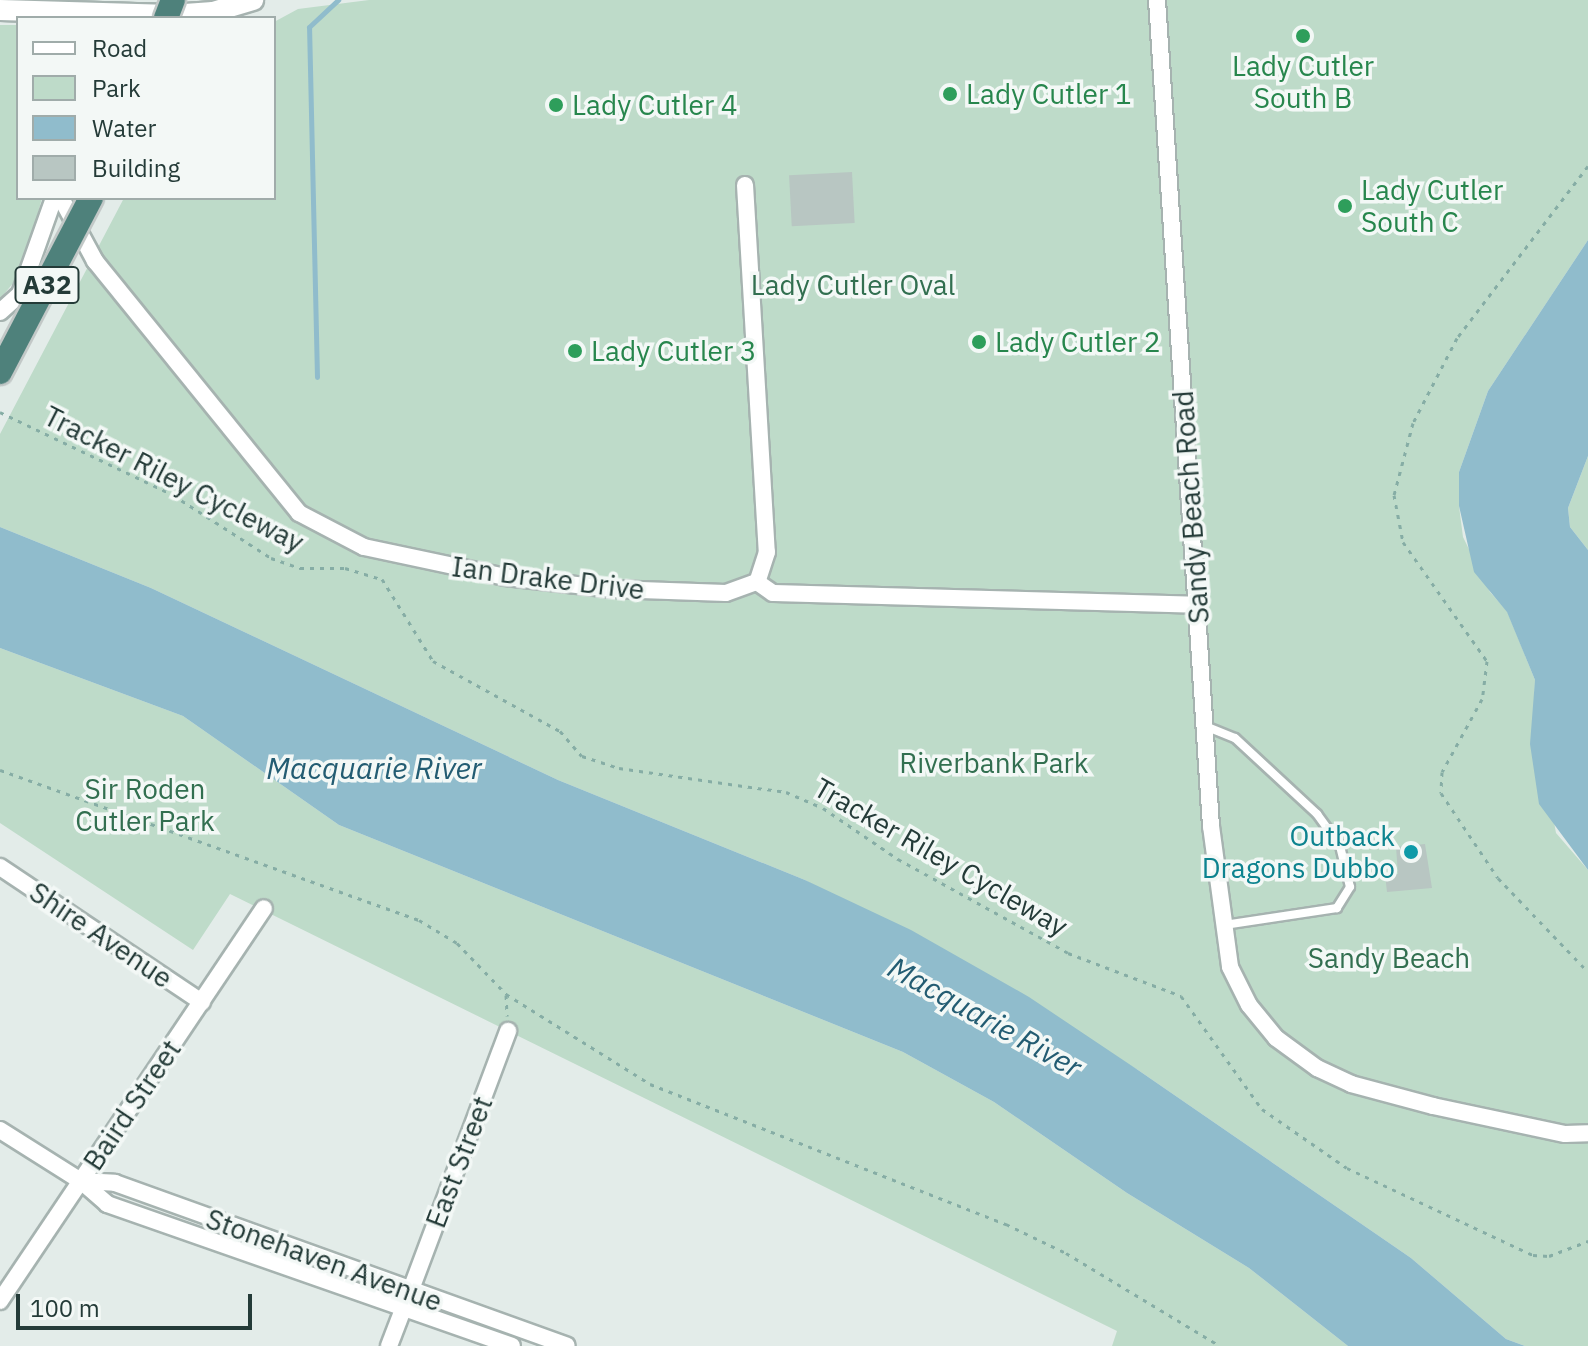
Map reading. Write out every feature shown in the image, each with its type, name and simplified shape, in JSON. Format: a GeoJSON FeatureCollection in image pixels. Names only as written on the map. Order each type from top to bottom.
{"type":"FeatureCollection","features":[{"type":"Feature","properties":{"kind":"highway","name":"A32"},"geometry":{"type":"LineString","coordinates":[[0,372],[90,200]]}},
{"type":"Feature","properties":{"kind":"street"},"geometry":{"type":"LineString","coordinates":[[0,10],[87,15],[195,14],[253,0]]}},
{"type":"Feature","properties":{"kind":"street","name":"Sandy Beach Road"},"geometry":{"type":"LineString","coordinates":[[1157,0],[1204,726],[1222,925],[1230,967],[1249,1005],[1276,1038],[1317,1068],[1384,1095],[1565,1134],[1588,1133]]}},
{"type":"Feature","properties":{"kind":"street"},"geometry":{"type":"LineString","coordinates":[[745,185],[767,552],[757,582],[773,593],[1197,605]]}},
{"type":"Feature","properties":{"kind":"street"},"geometry":{"type":"LineString","coordinates":[[0,312],[20,294],[53,200]]}},
{"type":"Feature","properties":{"kind":"street","name":"Ian Drake Drive"},"geometry":{"type":"LineString","coordinates":[[62,200],[95,261],[299,513],[327,532],[410,560],[505,577],[695,593],[726,593],[757,582]]}},
{"type":"Feature","properties":{"kind":"street","name":"Shire Avenue"},"geometry":{"type":"LineString","coordinates":[[0,867],[202,1002]]}},
{"type":"Feature","properties":{"kind":"street","name":"Baird Street"},"geometry":{"type":"LineString","coordinates":[[0,1301],[264,908]]}},
{"type":"Feature","properties":{"kind":"street","name":"East Street"},"geometry":{"type":"LineString","coordinates":[[410,1292],[508,1031]]}},
{"type":"Feature","properties":{"kind":"street","name":"Stonehaven Avenue"},"geometry":{"type":"LineString","coordinates":[[0,1130],[81,1181],[107,1204],[512,1346]]}},
{"type":"Feature","properties":{"kind":"street","name":"Stonehaven Avenue"},"geometry":{"type":"LineString","coordinates":[[81,1181],[115,1183],[410,1292],[567,1346]]}},
{"type":"Feature","properties":{"kind":"street"},"geometry":{"type":"LineString","coordinates":[[389,1346],[403,1309]]}},
{"type":"Feature","properties":{"kind":"lane"},"geometry":{"type":"LineString","coordinates":[[1204,726],[1235,738],[1317,814],[1340,846],[1350,887],[1337,908],[1222,925]]}},
{"type":"Feature","properties":{"kind":"path"},"geometry":{"type":"LineString","coordinates":[[1588,166],[1457,338],[1413,423],[1394,495],[1403,542],[1487,661],[1482,699],[1442,772],[1441,793],[1498,878],[1588,972]]}},
{"type":"Feature","properties":{"kind":"path","name":"Tracker Riley Cycleway"},"geometry":{"type":"LineString","coordinates":[[0,412],[173,495],[271,558],[300,568],[345,568],[382,579],[433,661],[560,731],[582,756],[619,768],[786,792],[823,808],[898,859],[1068,953],[1181,996],[1262,1109],[1347,1168],[1533,1255],[1549,1256],[1588,1241]]}},
{"type":"Feature","properties":{"kind":"path"},"geometry":{"type":"LineString","coordinates":[[0,770],[419,920],[457,943],[506,994],[650,1084],[1006,1224],[1066,1253],[1220,1346]]}},
{"type":"Feature","properties":{"kind":"path"},"geometry":{"type":"LineString","coordinates":[[506,994],[508,1031]]}},
{"type":"Feature","properties":{"kind":"green space"},"geometry":{"type":"Polygon","coordinates":[[[369,0],[1588,0],[1588,240],[1488,391],[1459,472],[1459,506],[1463,537],[1490,592],[1507,611],[1535,680],[1534,711],[1556,833],[1588,870],[1588,1346],[1525,1346],[1506,1339],[1411,1258],[1138,1070],[805,880],[558,780],[151,588],[0,527],[0,434],[123,200],[276,200],[276,21],[298,9],[369,0]]]}},
{"type":"Feature","properties":{"kind":"green space"},"geometry":{"type":"Polygon","coordinates":[[[0,25],[16,25],[16,200],[41,200],[23,271],[0,299],[0,25]]]}},
{"type":"Feature","properties":{"kind":"green space"},"geometry":{"type":"Polygon","coordinates":[[[1588,456],[1588,550],[1570,527],[1568,508],[1588,456]]]}},
{"type":"Feature","properties":{"kind":"green space","name":"Sir Roden Cutler Park"},"geometry":{"type":"Polygon","coordinates":[[[0,648],[183,716],[339,825],[903,1052],[994,1102],[1127,1193],[1249,1268],[1348,1346],[1112,1346],[1117,1331],[230,894],[193,950],[0,823],[0,648]]]}},
{"type":"Feature","properties":{"kind":"water"},"geometry":{"type":"Polygon","coordinates":[[[1588,240],[1588,456],[1568,508],[1570,527],[1588,550],[1588,870],[1539,804],[1530,744],[1535,680],[1507,612],[1474,572],[1459,506],[1459,472],[1488,391],[1588,240]]]}},
{"type":"Feature","properties":{"kind":"water","name":"Macquarie River"},"geometry":{"type":"Polygon","coordinates":[[[0,527],[151,588],[558,780],[805,880],[911,930],[1029,997],[1138,1070],[1411,1258],[1506,1339],[1525,1346],[1348,1346],[1249,1268],[1127,1193],[994,1102],[903,1052],[339,825],[183,716],[0,648],[0,527]]]}},
{"type":"Feature","properties":{"kind":"building"},"geometry":{"type":"Polygon","coordinates":[[[852,172],[855,223],[792,226],[789,175],[852,172]]]}},
{"type":"Feature","properties":{"kind":"building"},"geometry":{"type":"Polygon","coordinates":[[[1425,844],[1432,888],[1387,892],[1385,875],[1398,874],[1396,847],[1425,844]]]}},
{"type":"Feature","properties":{"kind":"waterway"},"geometry":{"type":"LineString","coordinates":[[317,377],[309,27],[338,0]]}},
{"type":"Feature","properties":{"kind":"place","name":"Lady Cutler South B"},"geometry":{"type":"Point","coordinates":[1303,36]}},
{"type":"Feature","properties":{"kind":"place","name":"Lady Cutler 1"},"geometry":{"type":"Point","coordinates":[950,94]}},
{"type":"Feature","properties":{"kind":"place","name":"Lady Cutler 4"},"geometry":{"type":"Point","coordinates":[556,105]}},
{"type":"Feature","properties":{"kind":"place","name":"Lady Cutler South C"},"geometry":{"type":"Point","coordinates":[1345,206]}},
{"type":"Feature","properties":{"kind":"place","name":"Lady Cutler 2"},"geometry":{"type":"Point","coordinates":[979,342]}},
{"type":"Feature","properties":{"kind":"place","name":"Lady Cutler 3"},"geometry":{"type":"Point","coordinates":[575,351]}},
{"type":"Feature","properties":{"kind":"place","name":"Outback Dragons Dubbo"},"geometry":{"type":"Point","coordinates":[1411,852]}},
{"type":"Feature","properties":{"kind":"park label","name":"Lady Cutler Oval"},"geometry":{"type":"Point","coordinates":[853,285]}},
{"type":"Feature","properties":{"kind":"park label","name":"Riverbank Park"},"geometry":{"type":"Point","coordinates":[994,763]}},
{"type":"Feature","properties":{"kind":"park label","name":"Sandy Beach"},"geometry":{"type":"Point","coordinates":[1389,958]}}]}
